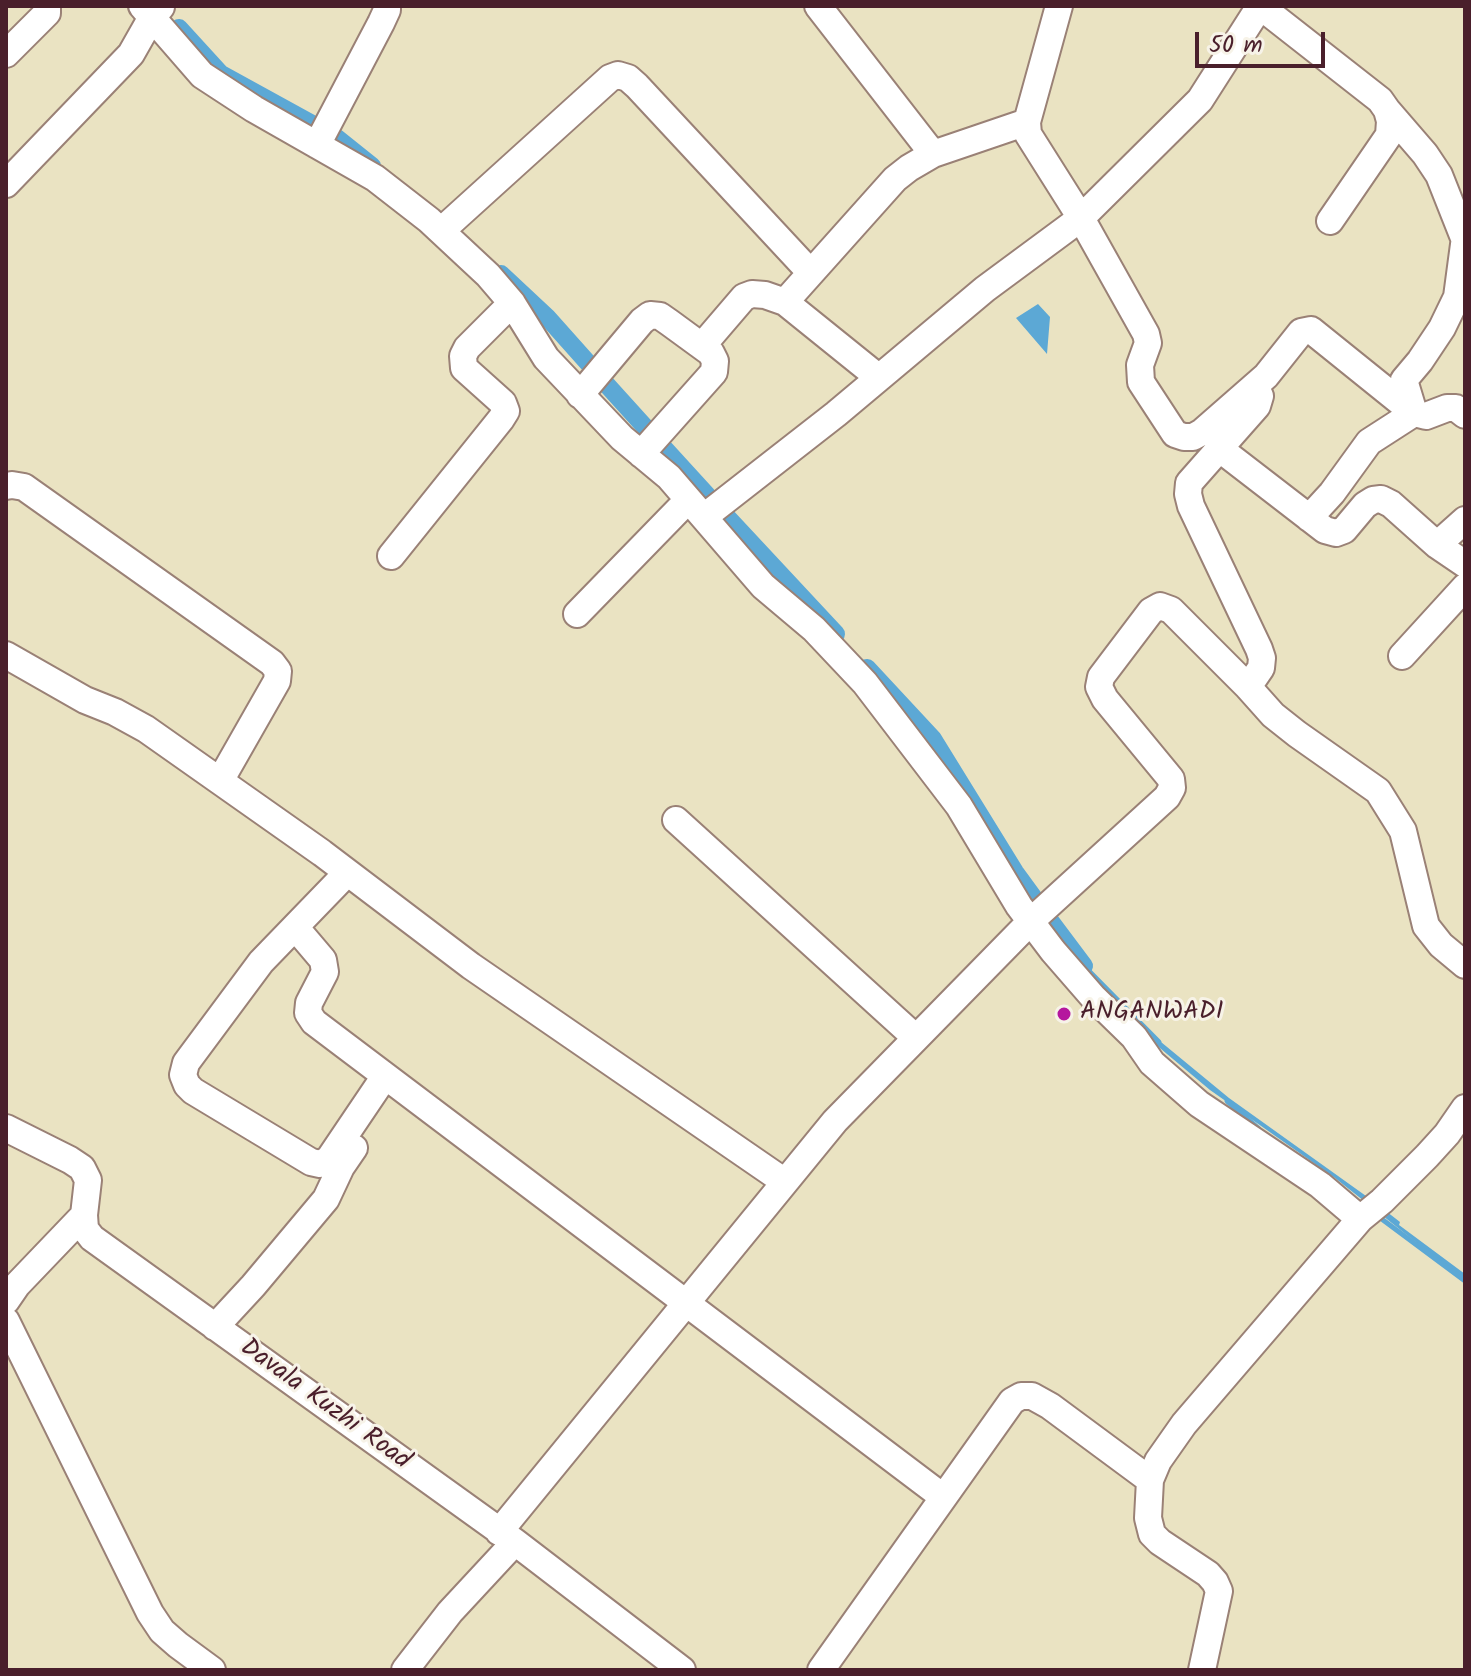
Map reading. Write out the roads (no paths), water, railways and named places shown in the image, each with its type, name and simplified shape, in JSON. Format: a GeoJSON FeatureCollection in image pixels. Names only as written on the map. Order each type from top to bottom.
{"type":"FeatureCollection","features":[{"type":"Feature","properties":{"kind":"street"},"geometry":{"type":"LineString","coordinates":[[6,54],[47,13],[47,6]]}},
{"type":"Feature","properties":{"kind":"street"},"geometry":{"type":"LineString","coordinates":[[317,145],[387,6]]}},
{"type":"Feature","properties":{"kind":"street"},"geometry":{"type":"LineString","coordinates":[[818,6],[933,154]]}},
{"type":"Feature","properties":{"kind":"street"},"geometry":{"type":"LineString","coordinates":[[1059,6],[1027,122],[1028,134],[1081,218],[1146,334],[1148,343],[1140,365],[1141,382],[1175,434],[1193,437],[1266,376]]}},
{"type":"Feature","properties":{"kind":"street"},"geometry":{"type":"LineString","coordinates":[[577,614],[696,508],[836,414],[985,289],[1081,218],[1200,100],[1260,6],[1380,100],[1439,175],[1464,238],[1457,297],[1442,328],[1404,380],[1414,413]]}},
{"type":"Feature","properties":{"kind":"street"},"geometry":{"type":"LineString","coordinates":[[6,184],[131,54],[152,10],[202,75],[254,109],[375,178],[441,231],[488,275],[512,303],[546,358],[580,395],[622,438],[669,477],[763,586],[814,629],[865,683],[959,806],[1019,906],[1053,951],[1093,997],[1134,1037],[1152,1063],[1199,1104],[1320,1185],[1360,1219]]}},
{"type":"Feature","properties":{"kind":"street"},"geometry":{"type":"LineString","coordinates":[[441,231],[610,78],[618,75],[628,78],[637,86],[811,273]]}},
{"type":"Feature","properties":{"kind":"street"},"geometry":{"type":"LineString","coordinates":[[1330,221],[1389,135],[1387,110]]}},
{"type":"Feature","properties":{"kind":"street"},"geometry":{"type":"LineString","coordinates":[[785,302],[895,179],[933,154],[1027,122]]}},
{"type":"Feature","properties":{"kind":"street"},"geometry":{"type":"LineString","coordinates":[[702,346],[744,297],[765,295],[785,302],[878,377]]}},
{"type":"Feature","properties":{"kind":"street"},"geometry":{"type":"LineString","coordinates":[[391,556],[506,411],[503,403],[464,368],[463,356],[467,348],[512,303]]}},
{"type":"Feature","properties":{"kind":"street"},"geometry":{"type":"LineString","coordinates":[[580,395],[650,315],[660,316],[711,353],[715,361],[714,372],[641,454]]}},
{"type":"Feature","properties":{"kind":"street"},"geometry":{"type":"LineString","coordinates":[[1248,687],[1261,668],[1262,658],[1188,494],[1189,483],[1257,406],[1260,396],[1255,386],[1301,332],[1311,330],[1414,413],[1426,416],[1456,408],[1465,415]]}},
{"type":"Feature","properties":{"kind":"street"},"geometry":{"type":"LineString","coordinates":[[1309,518],[1332,493],[1369,442],[1414,413]]}},
{"type":"Feature","properties":{"kind":"street"},"geometry":{"type":"LineString","coordinates":[[1220,449],[1325,530],[1336,533],[1344,530],[1365,505],[1381,499],[1465,564]]}},
{"type":"Feature","properties":{"kind":"street"},"geometry":{"type":"LineString","coordinates":[[6,486],[24,487],[272,663],[278,671],[277,681],[220,781]]}},
{"type":"Feature","properties":{"kind":"street"},"geometry":{"type":"LineString","coordinates":[[1437,545],[1465,520]]}},
{"type":"Feature","properties":{"kind":"street"},"geometry":{"type":"LineString","coordinates":[[1402,656],[1465,587]]}},
{"type":"Feature","properties":{"kind":"street"},"geometry":{"type":"LineString","coordinates":[[405,1670],[685,1303],[835,1121],[1031,921],[1160,805],[1172,788],[1171,779],[1105,699],[1099,687],[1101,677],[1151,611],[1160,606],[1171,610],[1273,715],[1378,791],[1403,831],[1426,926],[1441,945],[1465,965]]}},
{"type":"Feature","properties":{"kind":"street"},"geometry":{"type":"LineString","coordinates":[[6,655],[85,700],[146,729],[322,853],[471,966],[785,1182]]}},
{"type":"Feature","properties":{"kind":"street"},"geometry":{"type":"LineString","coordinates":[[676,820],[916,1038]]}},
{"type":"Feature","properties":{"kind":"street"},"geometry":{"type":"LineString","coordinates":[[347,873],[261,962],[186,1063],[183,1075],[193,1091],[311,1162],[320,1164],[329,1159],[391,1080]]}},
{"type":"Feature","properties":{"kind":"street"},"geometry":{"type":"LineString","coordinates":[[295,927],[323,960],[325,972],[309,1003],[308,1013],[314,1022],[943,1497]]}},
{"type":"Feature","properties":{"kind":"street"},"geometry":{"type":"LineString","coordinates":[[215,1327],[326,1199],[391,1080]]}},
{"type":"Feature","properties":{"kind":"street"},"geometry":{"type":"LineString","coordinates":[[1202,1670],[1219,1591],[1208,1574],[1152,1534],[1148,1518],[1150,1480],[1158,1461],[1184,1424],[1360,1219],[1427,1156],[1465,1108]]}},
{"type":"Feature","properties":{"kind":"street"},"geometry":{"type":"LineString","coordinates":[[6,1128],[70,1160],[82,1168],[88,1180],[84,1215],[17,1285],[6,1301]]}},
{"type":"Feature","properties":{"kind":"street","name":"Davala Kuzhi Road"},"geometry":{"type":"LineString","coordinates":[[84,1215],[85,1229],[92,1238],[507,1537],[682,1670]]}},
{"type":"Feature","properties":{"kind":"street"},"geometry":{"type":"LineString","coordinates":[[6,1321],[150,1613],[162,1631],[212,1670]]}},
{"type":"Feature","properties":{"kind":"street"},"geometry":{"type":"LineString","coordinates":[[821,1670],[1012,1401],[1021,1396],[1032,1396],[1050,1406],[1150,1480]]}},
{"type":"Feature","properties":{"kind":"water"},"geometry":{"type":"Polygon","coordinates":[[[1038,304],[1050,317],[1047,354],[1016,318],[1038,304]]]}},
{"type":"Feature","properties":{"kind":"water"},"geometry":{"type":"Polygon","coordinates":[[[1110,1000],[1229,1098],[1400,1222],[1399,1225],[1465,1274],[1465,1281],[1335,1178],[1210,1090],[1124,1018],[1110,1000]]]}},
{"type":"Feature","properties":{"kind":"waterway"},"geometry":{"type":"LineString","coordinates":[[179,28],[221,74],[312,124]]}},
{"type":"Feature","properties":{"kind":"waterway"},"geometry":{"type":"LineString","coordinates":[[337,138],[372,166]]}},
{"type":"Feature","properties":{"kind":"waterway"},"geometry":{"type":"LineString","coordinates":[[501,274],[547,317],[588,363]]}},
{"type":"Feature","properties":{"kind":"waterway"},"geometry":{"type":"LineString","coordinates":[[607,385],[645,427]]}},
{"type":"Feature","properties":{"kind":"waterway"},"geometry":{"type":"LineString","coordinates":[[665,449],[707,495]]}},
{"type":"Feature","properties":{"kind":"waterway"},"geometry":{"type":"LineString","coordinates":[[726,516],[836,634]]}},
{"type":"Feature","properties":{"kind":"waterway"},"geometry":{"type":"LineString","coordinates":[[867,668],[933,739],[1034,898]]}},
{"type":"Feature","properties":{"kind":"waterway"},"geometry":{"type":"LineString","coordinates":[[1051,922],[1084,966]]}},
{"type":"Feature","properties":{"kind":"waterway"},"geometry":{"type":"LineString","coordinates":[[1084,966],[1159,1042]]}},
{"type":"Feature","properties":{"kind":"waterway"},"geometry":{"type":"LineString","coordinates":[[1227,1101],[1259,1129]]}},
{"type":"Feature","properties":{"kind":"waterway"},"geometry":{"type":"LineString","coordinates":[[1383,1220],[1465,1281]]}},
{"type":"Feature","properties":{"kind":"place","name":"ANGANWADI"},"geometry":{"type":"Point","coordinates":[1064,1014]}}]}
